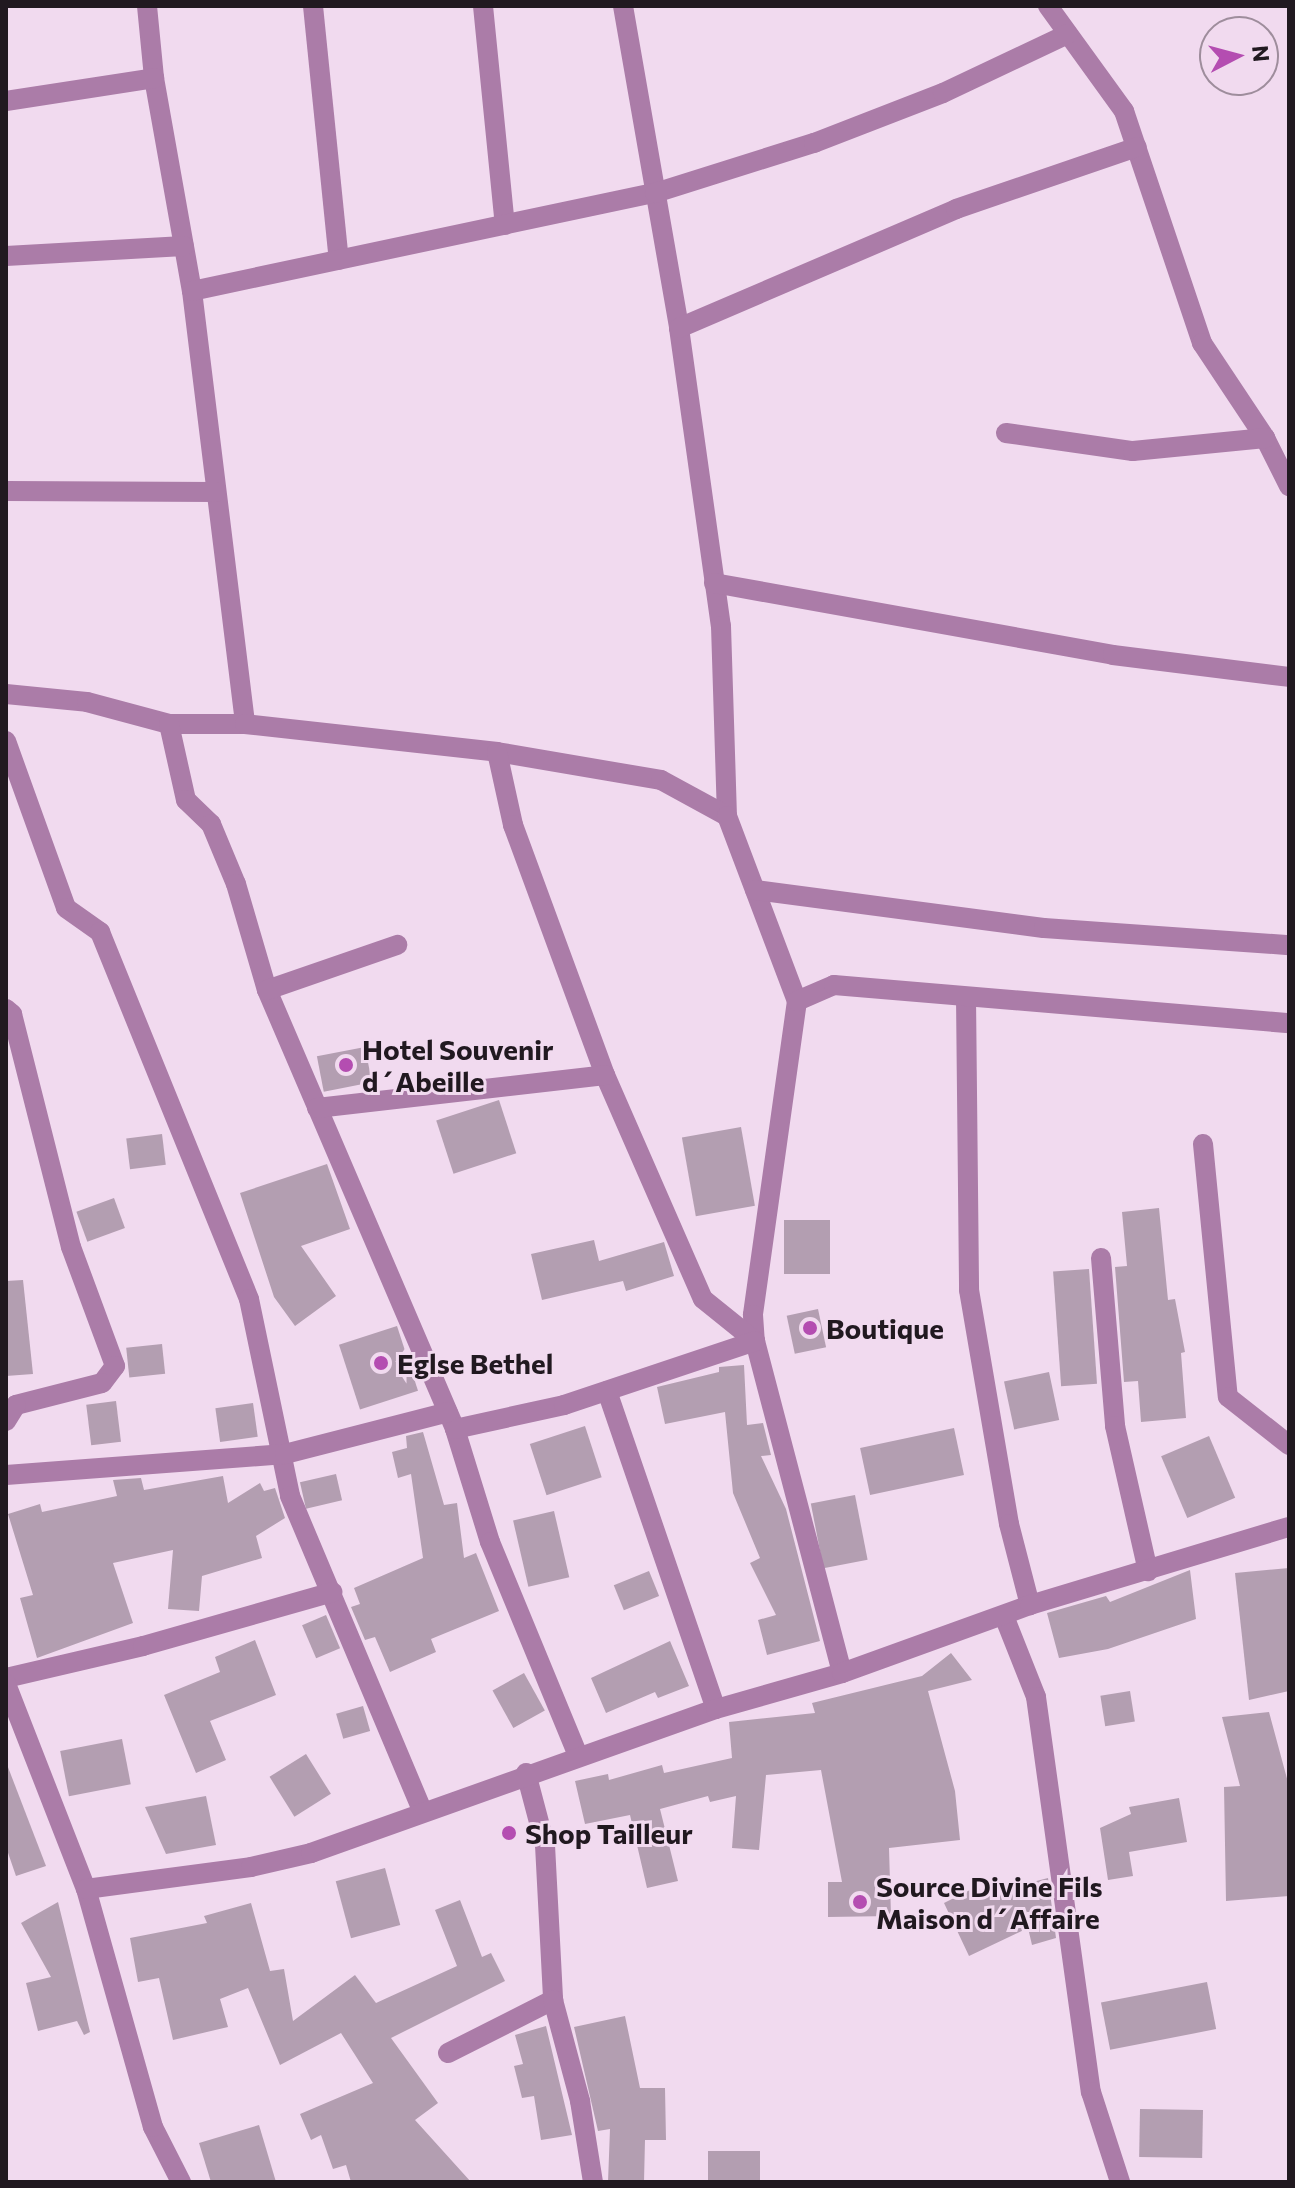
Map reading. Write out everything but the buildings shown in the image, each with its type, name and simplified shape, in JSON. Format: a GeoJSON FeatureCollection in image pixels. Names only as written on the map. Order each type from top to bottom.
{"type":"FeatureCollection","features":[{"type":"Feature","properties":{"kind":"street"},"geometry":{"type":"LineString","coordinates":[[147,6],[154,78],[192,291],[245,724]]}},
{"type":"Feature","properties":{"kind":"street"},"geometry":{"type":"LineString","coordinates":[[313,6],[339,260]]}},
{"type":"Feature","properties":{"kind":"street"},"geometry":{"type":"LineString","coordinates":[[483,6],[505,225]]}},
{"type":"Feature","properties":{"kind":"street"},"geometry":{"type":"LineString","coordinates":[[623,6],[679,328],[721,626],[727,816],[797,1001],[753,1315],[755,1341],[842,1673]]}},
{"type":"Feature","properties":{"kind":"street"},"geometry":{"type":"LineString","coordinates":[[1048,6],[1124,111],[1202,343],[1265,438],[1289,486]]}},
{"type":"Feature","properties":{"kind":"street"},"geometry":{"type":"LineString","coordinates":[[192,291],[655,193],[814,143],[943,93],[1068,34]]}},
{"type":"Feature","properties":{"kind":"street"},"geometry":{"type":"LineString","coordinates":[[6,101],[154,78]]}},
{"type":"Feature","properties":{"kind":"street"},"geometry":{"type":"LineString","coordinates":[[679,328],[956,209],[1137,147]]}},
{"type":"Feature","properties":{"kind":"street"},"geometry":{"type":"LineString","coordinates":[[6,256],[184,246]]}},
{"type":"Feature","properties":{"kind":"street"},"geometry":{"type":"LineString","coordinates":[[1006,433],[1133,451],[1265,438]]}},
{"type":"Feature","properties":{"kind":"street"},"geometry":{"type":"LineString","coordinates":[[6,491],[216,492]]}},
{"type":"Feature","properties":{"kind":"street"},"geometry":{"type":"LineString","coordinates":[[714,583],[1113,655],[1289,677]]}},
{"type":"Feature","properties":{"kind":"street"},"geometry":{"type":"LineString","coordinates":[[6,694],[87,702],[169,724],[245,724],[497,752],[661,780],[727,816]]}},
{"type":"Feature","properties":{"kind":"street"},"geometry":{"type":"LineString","coordinates":[[169,724],[186,800],[211,824],[236,884],[267,990],[452,1421],[490,1542],[578,1756]]}},
{"type":"Feature","properties":{"kind":"street"},"geometry":{"type":"LineString","coordinates":[[6,741],[66,908],[100,932],[249,1299],[285,1454],[290,1496],[422,1810]]}},
{"type":"Feature","properties":{"kind":"street"},"geometry":{"type":"LineString","coordinates":[[497,752],[513,825],[605,1075],[703,1299],[755,1341]]}},
{"type":"Feature","properties":{"kind":"street"},"geometry":{"type":"LineString","coordinates":[[755,890],[1044,928],[1289,945]]}},
{"type":"Feature","properties":{"kind":"street"},"geometry":{"type":"LineString","coordinates":[[267,990],[397,945]]}},
{"type":"Feature","properties":{"kind":"street"},"geometry":{"type":"LineString","coordinates":[[797,1001],[834,985],[1289,1023]]}},
{"type":"Feature","properties":{"kind":"street"},"geometry":{"type":"LineString","coordinates":[[966,997],[969,1290],[1009,1524],[1030,1605]]}},
{"type":"Feature","properties":{"kind":"street"},"geometry":{"type":"LineString","coordinates":[[6,1009],[12,1014],[71,1247],[115,1366],[102,1383],[16,1405],[6,1421]]}},
{"type":"Feature","properties":{"kind":"street"},"geometry":{"type":"LineString","coordinates":[[317,1108],[605,1075]]}},
{"type":"Feature","properties":{"kind":"street"},"geometry":{"type":"LineString","coordinates":[[1203,1144],[1228,1397],[1289,1445]]}},
{"type":"Feature","properties":{"kind":"street"},"geometry":{"type":"LineString","coordinates":[[1101,1258],[1115,1426],[1148,1571]]}},
{"type":"Feature","properties":{"kind":"street"},"geometry":{"type":"LineString","coordinates":[[6,1475],[285,1454],[607,1391],[755,1341]]}},
{"type":"Feature","properties":{"kind":"street"},"geometry":{"type":"LineString","coordinates":[[607,1391],[716,1709]]}},
{"type":"Feature","properties":{"kind":"street"},"geometry":{"type":"LineString","coordinates":[[86,1889],[251,1867],[311,1853],[526,1773],[716,1709],[842,1673],[1030,1605],[1289,1527]]}},
{"type":"Feature","properties":{"kind":"street"},"geometry":{"type":"LineString","coordinates":[[181,2182],[153,2127],[86,1889],[12,1716],[6,1681],[332,1592]]}},
{"type":"Feature","properties":{"kind":"street"},"geometry":{"type":"LineString","coordinates":[[1004,1616],[1036,1697],[1091,2092],[1120,2182]]}},
{"type":"Feature","properties":{"kind":"street"},"geometry":{"type":"LineString","coordinates":[[526,1773],[545,1845],[553,2000],[580,2101],[593,2182]]}},
{"type":"Feature","properties":{"kind":"street"},"geometry":{"type":"LineString","coordinates":[[448,2053],[553,2000]]}},
{"type":"Feature","properties":{"kind":"place","name":"Hotel Souvenir d´Abeille"},"geometry":{"type":"Point","coordinates":[346,1065]}},
{"type":"Feature","properties":{"kind":"place","name":"Boutique"},"geometry":{"type":"Point","coordinates":[810,1328]}},
{"type":"Feature","properties":{"kind":"place","name":"Eglse Bethel"},"geometry":{"type":"Point","coordinates":[381,1363]}},
{"type":"Feature","properties":{"kind":"place","name":"Shop Tailleur"},"geometry":{"type":"Point","coordinates":[509,1833]}},
{"type":"Feature","properties":{"kind":"place","name":"Source Divine Fils Maison d´Affaire"},"geometry":{"type":"Point","coordinates":[860,1902]}}]}
